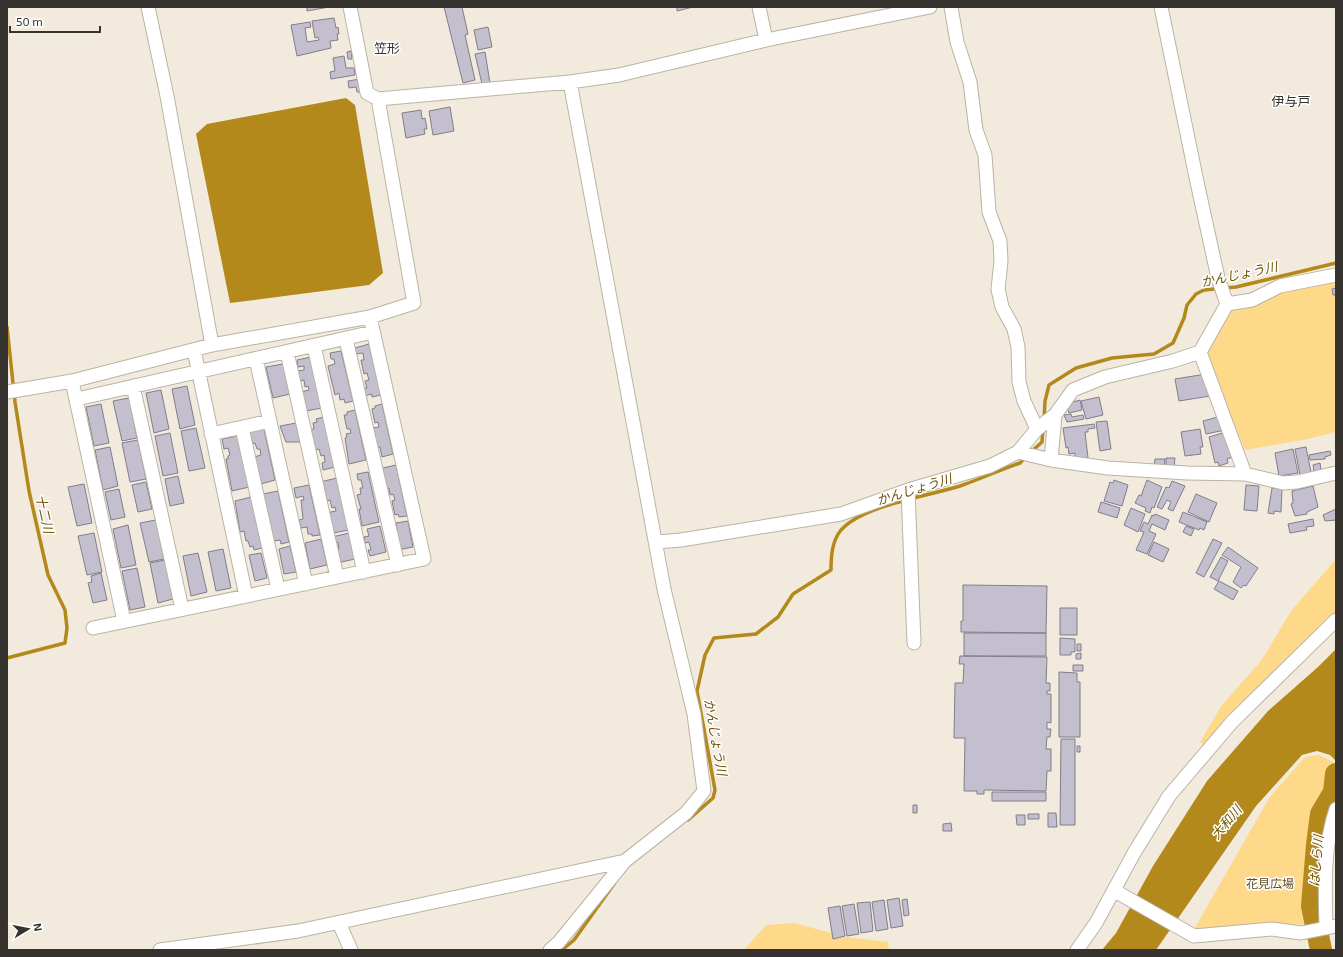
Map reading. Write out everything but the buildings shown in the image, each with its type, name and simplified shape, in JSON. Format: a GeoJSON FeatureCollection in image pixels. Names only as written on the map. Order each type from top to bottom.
{"type":"FeatureCollection","features":[{"type":"Feature","properties":{"kind":"street"},"geometry":{"type":"LineString","coordinates":[[148,7],[167,96],[212,345]]}},
{"type":"Feature","properties":{"kind":"street"},"geometry":{"type":"LineString","coordinates":[[350,7],[367,93],[378,99],[570,82],[619,75],[766,40],[930,7]]}},
{"type":"Feature","properties":{"kind":"street"},"geometry":{"type":"LineString","coordinates":[[759,7],[766,40]]}},
{"type":"Feature","properties":{"kind":"street"},"geometry":{"type":"LineString","coordinates":[[951,7],[957,42],[970,82],[976,130],[985,155],[989,212],[1000,241],[1001,261],[998,289],[1002,308],[1014,328],[1018,347],[1019,382],[1024,401],[1037,429]]}},
{"type":"Feature","properties":{"kind":"street"},"geometry":{"type":"LineString","coordinates":[[656,542],[681,540],[841,514],[908,490],[990,466],[1018,452],[1037,429],[1055,415],[1073,390],[1104,377],[1173,361],[1200,352],[1227,304],[1218,278],[1161,7]]}},
{"type":"Feature","properties":{"kind":"street"},"geometry":{"type":"LineString","coordinates":[[550,950],[559,942],[624,861],[686,813],[704,790],[694,714],[664,589],[570,82]]}},
{"type":"Feature","properties":{"kind":"street"},"geometry":{"type":"LineString","coordinates":[[7,392],[72,381],[212,345],[370,317],[414,304],[378,99]]}},
{"type":"Feature","properties":{"kind":"street"},"geometry":{"type":"LineString","coordinates":[[1227,304],[1252,300],[1280,286],[1336,275]]}},
{"type":"Feature","properties":{"kind":"street"},"geometry":{"type":"LineString","coordinates":[[93,628],[424,559],[370,317]]}},
{"type":"Feature","properties":{"kind":"street"},"geometry":{"type":"LineString","coordinates":[[78,399],[256,360],[373,332]]}},
{"type":"Feature","properties":{"kind":"street"},"geometry":{"type":"LineString","coordinates":[[346,338],[398,565]]}},
{"type":"Feature","properties":{"kind":"street"},"geometry":{"type":"LineString","coordinates":[[314,346],[364,572]]}},
{"type":"Feature","properties":{"kind":"street"},"geometry":{"type":"LineString","coordinates":[[194,350],[246,596]]}},
{"type":"Feature","properties":{"kind":"street"},"geometry":{"type":"LineString","coordinates":[[287,352],[337,577]]}},
{"type":"Feature","properties":{"kind":"street"},"geometry":{"type":"LineString","coordinates":[[1200,352],[1245,474]]}},
{"type":"Feature","properties":{"kind":"street"},"geometry":{"type":"LineString","coordinates":[[256,360],[306,584]]}},
{"type":"Feature","properties":{"kind":"street"},"geometry":{"type":"LineString","coordinates":[[72,381],[78,399],[124,621]]}},
{"type":"Feature","properties":{"kind":"street"},"geometry":{"type":"LineString","coordinates":[[133,386],[182,609]]}},
{"type":"Feature","properties":{"kind":"street"},"geometry":{"type":"LineString","coordinates":[[1051,460],[1055,415]]}},
{"type":"Feature","properties":{"kind":"street"},"geometry":{"type":"LineString","coordinates":[[211,434],[270,421]]}},
{"type":"Feature","properties":{"kind":"street"},"geometry":{"type":"LineString","coordinates":[[242,428],[278,589]]}},
{"type":"Feature","properties":{"kind":"street"},"geometry":{"type":"LineString","coordinates":[[1018,452],[1051,460],[1108,468],[1187,473],[1245,474],[1283,483],[1297,482],[1336,473]]}},
{"type":"Feature","properties":{"kind":"street"},"geometry":{"type":"LineString","coordinates":[[908,490],[914,643]]}},
{"type":"Feature","properties":{"kind":"street"},"geometry":{"type":"LineString","coordinates":[[1077,950],[1118,892],[1134,853],[1170,796],[1232,722],[1336,620]]}},
{"type":"Feature","properties":{"kind":"street"},"geometry":{"type":"LineString","coordinates":[[1118,892],[1194,936],[1272,929],[1301,933],[1331,927],[1325,870],[1332,820],[1336,809]]}},
{"type":"Feature","properties":{"kind":"street"},"geometry":{"type":"LineString","coordinates":[[160,950],[298,932],[624,861]]}},
{"type":"Feature","properties":{"kind":"street"},"geometry":{"type":"LineString","coordinates":[[339,923],[351,950]]}},
{"type":"Feature","properties":{"kind":"green space"},"geometry":{"type":"Polygon","coordinates":[[[1336,280],[1336,432],[1308,439],[1245,450],[1206,354],[1232,311],[1263,301],[1286,288],[1336,280]]]}},
{"type":"Feature","properties":{"kind":"green space"},"geometry":{"type":"Polygon","coordinates":[[[1336,559],[1336,612],[1206,747],[1200,742],[1222,705],[1261,661],[1291,611],[1336,559]]]}},
{"type":"Feature","properties":{"kind":"green space","name":"花見広場"},"geometry":{"type":"Polygon","coordinates":[[[1319,755],[1334,762],[1332,785],[1318,814],[1309,924],[1193,931],[1269,798],[1305,757],[1319,755]]]}},
{"type":"Feature","properties":{"kind":"green space"},"geometry":{"type":"Polygon","coordinates":[[[794,923],[846,937],[888,942],[889,950],[744,950],[766,925],[794,923]]]}},
{"type":"Feature","properties":{"kind":"water"},"geometry":{"type":"Polygon","coordinates":[[[346,98],[355,105],[383,273],[369,285],[230,303],[196,134],[207,124],[346,98]]]}},
{"type":"Feature","properties":{"kind":"water","name":"大和川"},"geometry":{"type":"Polygon","coordinates":[[[1336,649],[1336,761],[1330,755],[1317,751],[1302,755],[1256,806],[1156,950],[1102,950],[1116,933],[1153,866],[1207,781],[1268,711],[1336,649]]]}},
{"type":"Feature","properties":{"kind":"waterway","name":"かんじょう川"},"geometry":{"type":"LineString","coordinates":[[1044,420],[1045,401],[1049,385],[1076,368],[1112,358],[1154,354],[1173,343],[1184,318],[1187,305],[1196,294],[1204,290],[1236,287],[1336,263]]}},
{"type":"Feature","properties":{"kind":"waterway","name":"十二川"},"geometry":{"type":"LineString","coordinates":[[7,327],[15,402],[29,491],[48,575],[65,610],[67,628],[65,643],[7,658]]}},
{"type":"Feature","properties":{"kind":"waterway","name":"かんじょう川"},"geometry":{"type":"LineString","coordinates":[[1032,451],[1042,442],[1043,428]]}},
{"type":"Feature","properties":{"kind":"waterway","name":"かんじょう川"},"geometry":{"type":"LineString","coordinates":[[688,820],[713,798],[715,790],[697,691],[705,655],[714,638],[756,634],[778,617],[793,594],[831,570],[832,554],[838,534],[851,521],[897,502],[960,486],[1020,463],[1026,457]]}},
{"type":"Feature","properties":{"kind":"waterway","name":"はしら川"},"geometry":{"type":"LineString","coordinates":[[1321,950],[1312,906],[1317,845],[1321,814],[1334,792],[1336,774]]}},
{"type":"Feature","properties":{"kind":"waterway","name":"かんじょう川"},"geometry":{"type":"LineString","coordinates":[[562,950],[574,940],[614,884]]}},
{"type":"Feature","properties":{"kind":"district","name":"笠形"},"geometry":{"type":"Point","coordinates":[387,48]}},
{"type":"Feature","properties":{"kind":"district","name":"伊与戸"},"geometry":{"type":"Point","coordinates":[1291,101]}}]}
